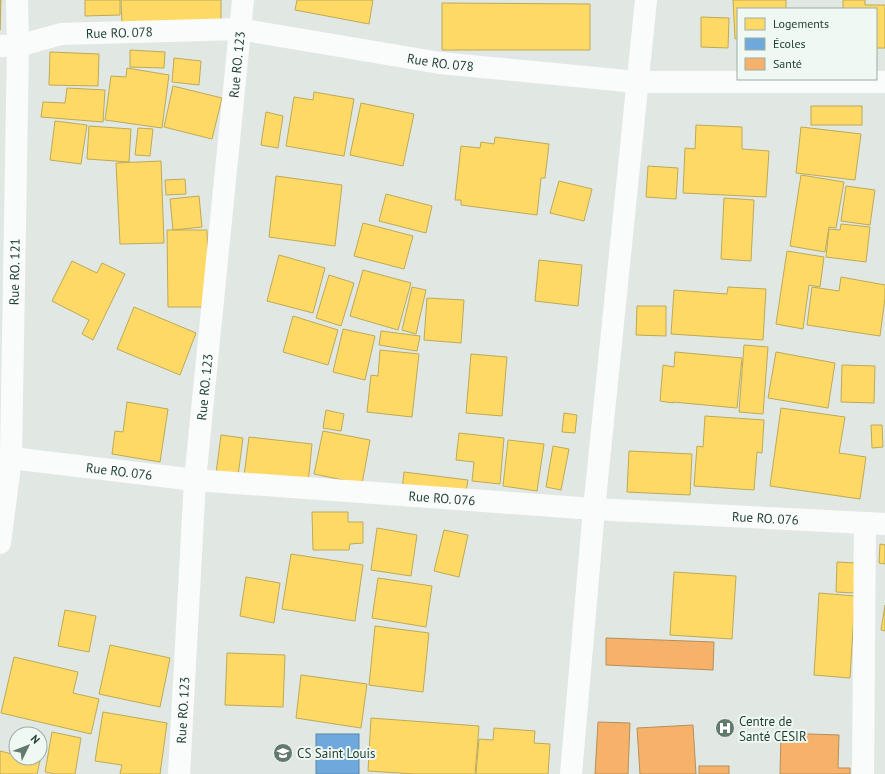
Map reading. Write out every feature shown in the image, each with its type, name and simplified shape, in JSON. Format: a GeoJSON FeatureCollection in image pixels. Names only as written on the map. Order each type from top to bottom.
{"type":"FeatureCollection","features":[{"type":"Feature","properties":{"kind":"street","name":"Rue RO. 121"},"geometry":{"type":"LineString","coordinates":[[0,543],[6,458],[9,46],[17,0]]}},
{"type":"Feature","properties":{"kind":"street","name":"Rue RO. 123"},"geometry":{"type":"LineString","coordinates":[[179,774],[195,480],[243,0]]}},
{"type":"Feature","properties":{"kind":"street"},"geometry":{"type":"LineString","coordinates":[[571,774],[594,509],[646,0]]}},
{"type":"Feature","properties":{"kind":"street","name":"Rue RO. 078"},"geometry":{"type":"LineString","coordinates":[[9,46],[61,34],[240,29],[440,63],[637,82],[885,82]]}},
{"type":"Feature","properties":{"kind":"street","name":"Rue RO. 076"},"geometry":{"type":"LineString","coordinates":[[6,458],[195,480],[594,509],[875,523]]}},
{"type":"Feature","properties":{"kind":"street"},"geometry":{"type":"LineString","coordinates":[[863,774],[875,523]]}},
{"type":"Feature","properties":{"kind":"building: Logements"},"geometry":{"type":"Polygon","coordinates":[[[0,0],[1,0],[0,30],[0,0]]]}},
{"type":"Feature","properties":{"kind":"building: Logements"},"geometry":{"type":"Polygon","coordinates":[[[85,0],[120,0],[120,15],[85,16],[85,0]]]}},
{"type":"Feature","properties":{"kind":"building: Logements"},"geometry":{"type":"Polygon","coordinates":[[[121,0],[221,0],[221,23],[122,24],[121,0]]]}},
{"type":"Feature","properties":{"kind":"building: Logements"},"geometry":{"type":"Polygon","coordinates":[[[297,0],[373,0],[369,24],[295,10],[297,0]]]}},
{"type":"Feature","properties":{"kind":"building: Logements"},"geometry":{"type":"Polygon","coordinates":[[[733,0],[786,0],[786,8],[737,8],[737,38],[735,39],[733,0]]]}},
{"type":"Feature","properties":{"kind":"building: Logements"},"geometry":{"type":"Polygon","coordinates":[[[843,0],[865,0],[865,5],[885,5],[885,48],[877,48],[877,8],[843,8],[843,0]]]}},
{"type":"Feature","properties":{"kind":"building: Logements"},"geometry":{"type":"Polygon","coordinates":[[[442,3],[590,4],[590,50],[442,50],[442,3]]]}},
{"type":"Feature","properties":{"kind":"building: Logements"},"geometry":{"type":"Polygon","coordinates":[[[701,17],[729,18],[728,48],[701,47],[701,17]]]}},
{"type":"Feature","properties":{"kind":"building: Logements"},"geometry":{"type":"Polygon","coordinates":[[[130,50],[165,52],[164,68],[130,67],[130,50]]]}},
{"type":"Feature","properties":{"kind":"building: Logements"},"geometry":{"type":"Polygon","coordinates":[[[50,52],[99,54],[98,86],[49,85],[50,52]]]}},
{"type":"Feature","properties":{"kind":"building: Logements"},"geometry":{"type":"Polygon","coordinates":[[[174,58],[201,61],[199,85],[172,82],[174,58]]]}},
{"type":"Feature","properties":{"kind":"building: Logements"},"geometry":{"type":"Polygon","coordinates":[[[127,68],[169,75],[162,128],[105,120],[111,76],[126,77],[127,68]]]}},
{"type":"Feature","properties":{"kind":"building: Logements"},"geometry":{"type":"Polygon","coordinates":[[[173,86],[222,98],[212,139],[164,127],[173,86]]]}},
{"type":"Feature","properties":{"kind":"building: Logements"},"geometry":{"type":"Polygon","coordinates":[[[67,88],[105,90],[103,122],[41,117],[43,102],[65,103],[67,88]]]}},
{"type":"Feature","properties":{"kind":"building: Logements"},"geometry":{"type":"Polygon","coordinates":[[[314,92],[354,99],[344,156],[286,146],[294,97],[313,100],[314,92]]]}},
{"type":"Feature","properties":{"kind":"building: Logements"},"geometry":{"type":"Polygon","coordinates":[[[361,103],[414,114],[403,166],[350,155],[361,103]]]}},
{"type":"Feature","properties":{"kind":"building: Logements"},"geometry":{"type":"Polygon","coordinates":[[[811,106],[862,106],[862,125],[811,125],[811,106]]]}},
{"type":"Feature","properties":{"kind":"building: Logements"},"geometry":{"type":"Polygon","coordinates":[[[266,112],[283,116],[278,148],[261,145],[266,112]]]}},
{"type":"Feature","properties":{"kind":"building: Logements"},"geometry":{"type":"Polygon","coordinates":[[[55,121],[87,125],[81,164],[50,160],[55,121]]]}},
{"type":"Feature","properties":{"kind":"building: Logements"},"geometry":{"type":"Polygon","coordinates":[[[696,125],[742,127],[742,149],[769,151],[766,197],[683,193],[685,148],[695,149],[696,125]]]}},
{"type":"Feature","properties":{"kind":"building: Logements"},"geometry":{"type":"Polygon","coordinates":[[[89,126],[131,129],[129,162],[87,159],[89,126]]]}},
{"type":"Feature","properties":{"kind":"building: Logements"},"geometry":{"type":"Polygon","coordinates":[[[801,127],[861,134],[855,180],[796,173],[801,127]]]}},
{"type":"Feature","properties":{"kind":"building: Logements"},"geometry":{"type":"Polygon","coordinates":[[[138,128],[153,129],[150,156],[135,155],[138,128]]]}},
{"type":"Feature","properties":{"kind":"building: Logements"},"geometry":{"type":"Polygon","coordinates":[[[495,137],[549,144],[545,178],[541,178],[537,215],[461,205],[461,200],[455,200],[461,146],[480,148],[481,142],[494,144],[495,137]]]}},
{"type":"Feature","properties":{"kind":"building: Logements"},"geometry":{"type":"Polygon","coordinates":[[[161,161],[164,243],[120,244],[116,163],[161,161]]]}},
{"type":"Feature","properties":{"kind":"building: Logements"},"geometry":{"type":"Polygon","coordinates":[[[648,166],[678,168],[676,199],[646,197],[648,166]]]}},
{"type":"Feature","properties":{"kind":"building: Logements"},"geometry":{"type":"Polygon","coordinates":[[[801,175],[844,182],[836,228],[829,227],[825,252],[790,246],[801,175]]]}},
{"type":"Feature","properties":{"kind":"building: Logements"},"geometry":{"type":"Polygon","coordinates":[[[276,176],[342,185],[335,246],[269,237],[276,176]]]}},
{"type":"Feature","properties":{"kind":"building: Logements"},"geometry":{"type":"Polygon","coordinates":[[[185,179],[186,194],[166,195],[165,180],[185,179]]]}},
{"type":"Feature","properties":{"kind":"building: Logements"},"geometry":{"type":"Polygon","coordinates":[[[559,181],[592,189],[584,221],[550,213],[559,181]]]}},
{"type":"Feature","properties":{"kind":"building: Logements"},"geometry":{"type":"Polygon","coordinates":[[[846,186],[875,190],[870,225],[841,221],[846,186]]]}},
{"type":"Feature","properties":{"kind":"building: Logements"},"geometry":{"type":"Polygon","coordinates":[[[386,194],[432,206],[426,233],[379,221],[386,194]]]}},
{"type":"Feature","properties":{"kind":"building: Logements"},"geometry":{"type":"Polygon","coordinates":[[[199,196],[202,227],[173,230],[170,199],[199,196]]]}},
{"type":"Feature","properties":{"kind":"building: Logements"},"geometry":{"type":"Polygon","coordinates":[[[724,198],[754,200],[751,261],[721,259],[724,198]]]}},
{"type":"Feature","properties":{"kind":"building: Logements"},"geometry":{"type":"Polygon","coordinates":[[[363,223],[413,236],[404,269],[354,256],[363,223]]]}},
{"type":"Feature","properties":{"kind":"building: Logements"},"geometry":{"type":"Polygon","coordinates":[[[841,224],[870,227],[866,262],[826,257],[829,229],[840,230],[841,224]]]}},
{"type":"Feature","properties":{"kind":"building: Logements"},"geometry":{"type":"Polygon","coordinates":[[[167,230],[207,230],[209,307],[168,307],[167,230]]]}},
{"type":"Feature","properties":{"kind":"building: Logements"},"geometry":{"type":"Polygon","coordinates":[[[787,251],[824,257],[820,287],[809,285],[803,329],[776,324],[787,251]]]}},
{"type":"Feature","properties":{"kind":"building: Logements"},"geometry":{"type":"Polygon","coordinates":[[[279,255],[325,268],[313,313],[267,301],[279,255]]]}},
{"type":"Feature","properties":{"kind":"building: Logements"},"geometry":{"type":"Polygon","coordinates":[[[539,260],[582,265],[578,306],[535,301],[539,260]]]}},
{"type":"Feature","properties":{"kind":"building: Logements"},"geometry":{"type":"Polygon","coordinates":[[[72,261],[97,273],[102,263],[125,274],[93,340],[82,334],[89,320],[52,301],[72,261]]]}},
{"type":"Feature","properties":{"kind":"building: Logements"},"geometry":{"type":"Polygon","coordinates":[[[363,270],[411,283],[398,330],[350,316],[363,270]]]}},
{"type":"Feature","properties":{"kind":"building: Logements"},"geometry":{"type":"Polygon","coordinates":[[[329,275],[354,283],[341,326],[316,318],[329,275]]]}},
{"type":"Feature","properties":{"kind":"building: Logements"},"geometry":{"type":"Polygon","coordinates":[[[841,277],[885,285],[885,298],[880,336],[807,325],[812,287],[839,291],[841,277]]]}},
{"type":"Feature","properties":{"kind":"building: Logements"},"geometry":{"type":"Polygon","coordinates":[[[412,287],[426,290],[416,334],[402,330],[412,287]]]}},
{"type":"Feature","properties":{"kind":"building: Logements"},"geometry":{"type":"Polygon","coordinates":[[[728,287],[766,289],[763,340],[671,334],[674,290],[727,294],[728,287]]]}},
{"type":"Feature","properties":{"kind":"building: Logements"},"geometry":{"type":"Polygon","coordinates":[[[427,298],[464,300],[461,343],[424,340],[427,298]]]}},
{"type":"Feature","properties":{"kind":"building: Logements"},"geometry":{"type":"Polygon","coordinates":[[[637,306],[666,306],[666,336],[636,335],[637,306]]]}},
{"type":"Feature","properties":{"kind":"building: Logements"},"geometry":{"type":"Polygon","coordinates":[[[134,307],[196,333],[180,375],[117,349],[134,307]]]}},
{"type":"Feature","properties":{"kind":"building: Logements"},"geometry":{"type":"Polygon","coordinates":[[[293,316],[338,330],[328,365],[283,352],[293,316]]]}},
{"type":"Feature","properties":{"kind":"building: Logements"},"geometry":{"type":"Polygon","coordinates":[[[343,329],[375,336],[365,380],[333,372],[343,329]]]}},
{"type":"Feature","properties":{"kind":"building: Logements"},"geometry":{"type":"Polygon","coordinates":[[[381,331],[420,336],[417,351],[379,345],[381,331]]]}},
{"type":"Feature","properties":{"kind":"building: Logements"},"geometry":{"type":"Polygon","coordinates":[[[744,345],[768,347],[763,414],[739,412],[744,345]]]}},
{"type":"Feature","properties":{"kind":"building: Logements"},"geometry":{"type":"Polygon","coordinates":[[[380,350],[419,354],[412,417],[367,412],[371,375],[378,376],[380,350]]]}},
{"type":"Feature","properties":{"kind":"building: Logements"},"geometry":{"type":"Polygon","coordinates":[[[675,352],[742,358],[737,408],[660,401],[663,365],[674,367],[675,352]]]}},
{"type":"Feature","properties":{"kind":"building: Logements"},"geometry":{"type":"Polygon","coordinates":[[[776,352],[835,363],[828,408],[768,398],[776,352]]]}},
{"type":"Feature","properties":{"kind":"building: Logements"},"geometry":{"type":"Polygon","coordinates":[[[471,354],[507,357],[502,416],[466,413],[471,354]]]}},
{"type":"Feature","properties":{"kind":"building: Logements"},"geometry":{"type":"Polygon","coordinates":[[[842,365],[875,366],[874,403],[841,402],[842,365]]]}},
{"type":"Feature","properties":{"kind":"building: Logements"},"geometry":{"type":"Polygon","coordinates":[[[127,402],[168,409],[160,462],[112,454],[115,431],[123,432],[127,402]]]}},
{"type":"Feature","properties":{"kind":"building: Logements"},"geometry":{"type":"Polygon","coordinates":[[[781,408],[845,417],[839,453],[866,457],[860,499],[770,486],[781,408]]]}},
{"type":"Feature","properties":{"kind":"building: Logements"},"geometry":{"type":"Polygon","coordinates":[[[326,410],[344,414],[341,431],[323,428],[326,410]]]}},
{"type":"Feature","properties":{"kind":"building: Logements"},"geometry":{"type":"Polygon","coordinates":[[[564,413],[577,415],[575,433],[562,432],[564,413]]]}},
{"type":"Feature","properties":{"kind":"building: Logements"},"geometry":{"type":"Polygon","coordinates":[[[705,416],[764,420],[762,453],[757,452],[754,490],[694,486],[697,446],[703,447],[705,416]]]}},
{"type":"Feature","properties":{"kind":"building: Logements"},"geometry":{"type":"Polygon","coordinates":[[[871,425],[882,425],[883,447],[872,448],[871,425]]]}},
{"type":"Feature","properties":{"kind":"building: Logements"},"geometry":{"type":"Polygon","coordinates":[[[323,431],[370,440],[362,484],[314,474],[323,431]]]}},
{"type":"Feature","properties":{"kind":"building: Logements"},"geometry":{"type":"Polygon","coordinates":[[[459,433],[504,438],[500,484],[472,481],[474,462],[456,460],[459,433]]]}},
{"type":"Feature","properties":{"kind":"building: Logements"},"geometry":{"type":"Polygon","coordinates":[[[221,435],[243,438],[238,476],[216,473],[221,435]]]}},
{"type":"Feature","properties":{"kind":"building: Logements"},"geometry":{"type":"Polygon","coordinates":[[[249,437],[312,444],[308,484],[244,476],[249,437]]]}},
{"type":"Feature","properties":{"kind":"building: Logements"},"geometry":{"type":"Polygon","coordinates":[[[508,440],[544,444],[537,491],[503,486],[508,440]]]}},
{"type":"Feature","properties":{"kind":"building: Logements"},"geometry":{"type":"Polygon","coordinates":[[[553,446],[569,449],[561,490],[546,487],[553,446]]]}},
{"type":"Feature","properties":{"kind":"building: Logements"},"geometry":{"type":"Polygon","coordinates":[[[629,451],[692,454],[690,495],[627,492],[629,451]]]}},
{"type":"Feature","properties":{"kind":"building: Logements"},"geometry":{"type":"Polygon","coordinates":[[[404,472],[468,480],[465,497],[402,490],[404,472]]]}},
{"type":"Feature","properties":{"kind":"building: Logements"},"geometry":{"type":"Polygon","coordinates":[[[312,512],[348,512],[348,522],[363,522],[363,543],[350,544],[349,550],[313,550],[312,512]]]}},
{"type":"Feature","properties":{"kind":"building: Logements"},"geometry":{"type":"Polygon","coordinates":[[[377,528],[417,535],[411,576],[371,570],[377,528]]]}},
{"type":"Feature","properties":{"kind":"building: Logements"},"geometry":{"type":"Polygon","coordinates":[[[444,530],[468,535],[459,577],[434,571],[444,530]]]}},
{"type":"Feature","properties":{"kind":"building: Logements"},"geometry":{"type":"Polygon","coordinates":[[[880,544],[885,545],[885,564],[879,563],[880,544]]]}},
{"type":"Feature","properties":{"kind":"building: Logements"},"geometry":{"type":"Polygon","coordinates":[[[291,554],[363,565],[355,621],[282,609],[291,554]]]}},
{"type":"Feature","properties":{"kind":"building: Logements"},"geometry":{"type":"Polygon","coordinates":[[[837,562],[856,563],[854,593],[836,592],[837,562]]]}},
{"type":"Feature","properties":{"kind":"building: Logements"},"geometry":{"type":"Polygon","coordinates":[[[674,572],[736,576],[732,639],[670,635],[674,572]]]}},
{"type":"Feature","properties":{"kind":"building: Logements"},"geometry":{"type":"Polygon","coordinates":[[[246,577],[280,583],[274,623],[240,616],[246,577]]]}},
{"type":"Feature","properties":{"kind":"building: Logements"},"geometry":{"type":"Polygon","coordinates":[[[378,578],[432,586],[426,627],[372,618],[378,578]]]}},
{"type":"Feature","properties":{"kind":"building: Logements"},"geometry":{"type":"Polygon","coordinates":[[[819,593],[855,596],[850,678],[814,675],[819,593]]]}},
{"type":"Feature","properties":{"kind":"building: Logements"},"geometry":{"type":"Polygon","coordinates":[[[885,605],[885,631],[881,630],[885,605]]]}},
{"type":"Feature","properties":{"kind":"building: Logements"},"geometry":{"type":"Polygon","coordinates":[[[65,610],[96,616],[89,652],[58,646],[65,610]]]}},
{"type":"Feature","properties":{"kind":"building: Logements"},"geometry":{"type":"Polygon","coordinates":[[[375,626],[429,633],[423,692],[369,685],[375,626]]]}},
{"type":"Feature","properties":{"kind":"building: Logements"},"geometry":{"type":"Polygon","coordinates":[[[110,645],[170,658],[160,707],[99,694],[110,645]]]}},
{"type":"Feature","properties":{"kind":"building: Logements"},"geometry":{"type":"Polygon","coordinates":[[[227,653],[285,655],[283,707],[225,705],[227,653]]]}},
{"type":"Feature","properties":{"kind":"building: Logements"},"geometry":{"type":"Polygon","coordinates":[[[14,657],[78,672],[73,693],[99,699],[91,734],[1,713],[14,657]]]}},
{"type":"Feature","properties":{"kind":"building: Logements"},"geometry":{"type":"Polygon","coordinates":[[[301,675],[367,684],[361,728],[296,718],[301,675]]]}},
{"type":"Feature","properties":{"kind":"building: Logements"},"geometry":{"type":"Polygon","coordinates":[[[103,712],[167,723],[160,774],[120,774],[122,765],[95,761],[103,712]]]}},
{"type":"Feature","properties":{"kind":"building: Logements"},"geometry":{"type":"Polygon","coordinates":[[[371,718],[479,726],[475,774],[415,774],[368,771],[371,718]]]}},
{"type":"Feature","properties":{"kind":"building: Logements"},"geometry":{"type":"Polygon","coordinates":[[[494,728],[535,731],[534,743],[550,744],[548,774],[476,774],[479,739],[493,740],[494,728]]]}},
{"type":"Feature","properties":{"kind":"building: Logements"},"geometry":{"type":"Polygon","coordinates":[[[52,732],[81,738],[75,774],[55,774],[45,772],[46,766],[48,766],[48,755],[52,732]]]}},
{"type":"Feature","properties":{"kind":"building: Logements"},"geometry":{"type":"Polygon","coordinates":[[[0,751],[8,753],[8,766],[39,766],[37,774],[0,774],[0,751]]]}},
{"type":"Feature","properties":{"kind":"building: Écoles"},"geometry":{"type":"Polygon","coordinates":[[[316,734],[359,734],[359,774],[316,774],[316,734]]]}},
{"type":"Feature","properties":{"kind":"building: Santé"},"geometry":{"type":"Polygon","coordinates":[[[606,638],[714,642],[713,670],[606,665],[606,638]]]}},
{"type":"Feature","properties":{"kind":"building: Santé"},"geometry":{"type":"Polygon","coordinates":[[[598,722],[630,723],[628,774],[595,774],[598,722]]]}},
{"type":"Feature","properties":{"kind":"building: Santé"},"geometry":{"type":"Polygon","coordinates":[[[693,725],[696,774],[640,774],[637,728],[693,725]]]}},
{"type":"Feature","properties":{"kind":"building: Santé"},"geometry":{"type":"Polygon","coordinates":[[[781,733],[839,735],[838,768],[850,768],[850,774],[780,774],[781,733]]]}},
{"type":"Feature","properties":{"kind":"building: Santé"},"geometry":{"type":"Polygon","coordinates":[[[699,766],[729,766],[729,774],[699,774],[699,766]]]}},
{"type":"Feature","properties":{"kind":"place","name":"Centre de Santé CESIR"},"geometry":{"type":"Point","coordinates":[725,728]}},
{"type":"Feature","properties":{"kind":"place","name":"CS Saint Louis"},"geometry":{"type":"Point","coordinates":[283,753]}}]}
